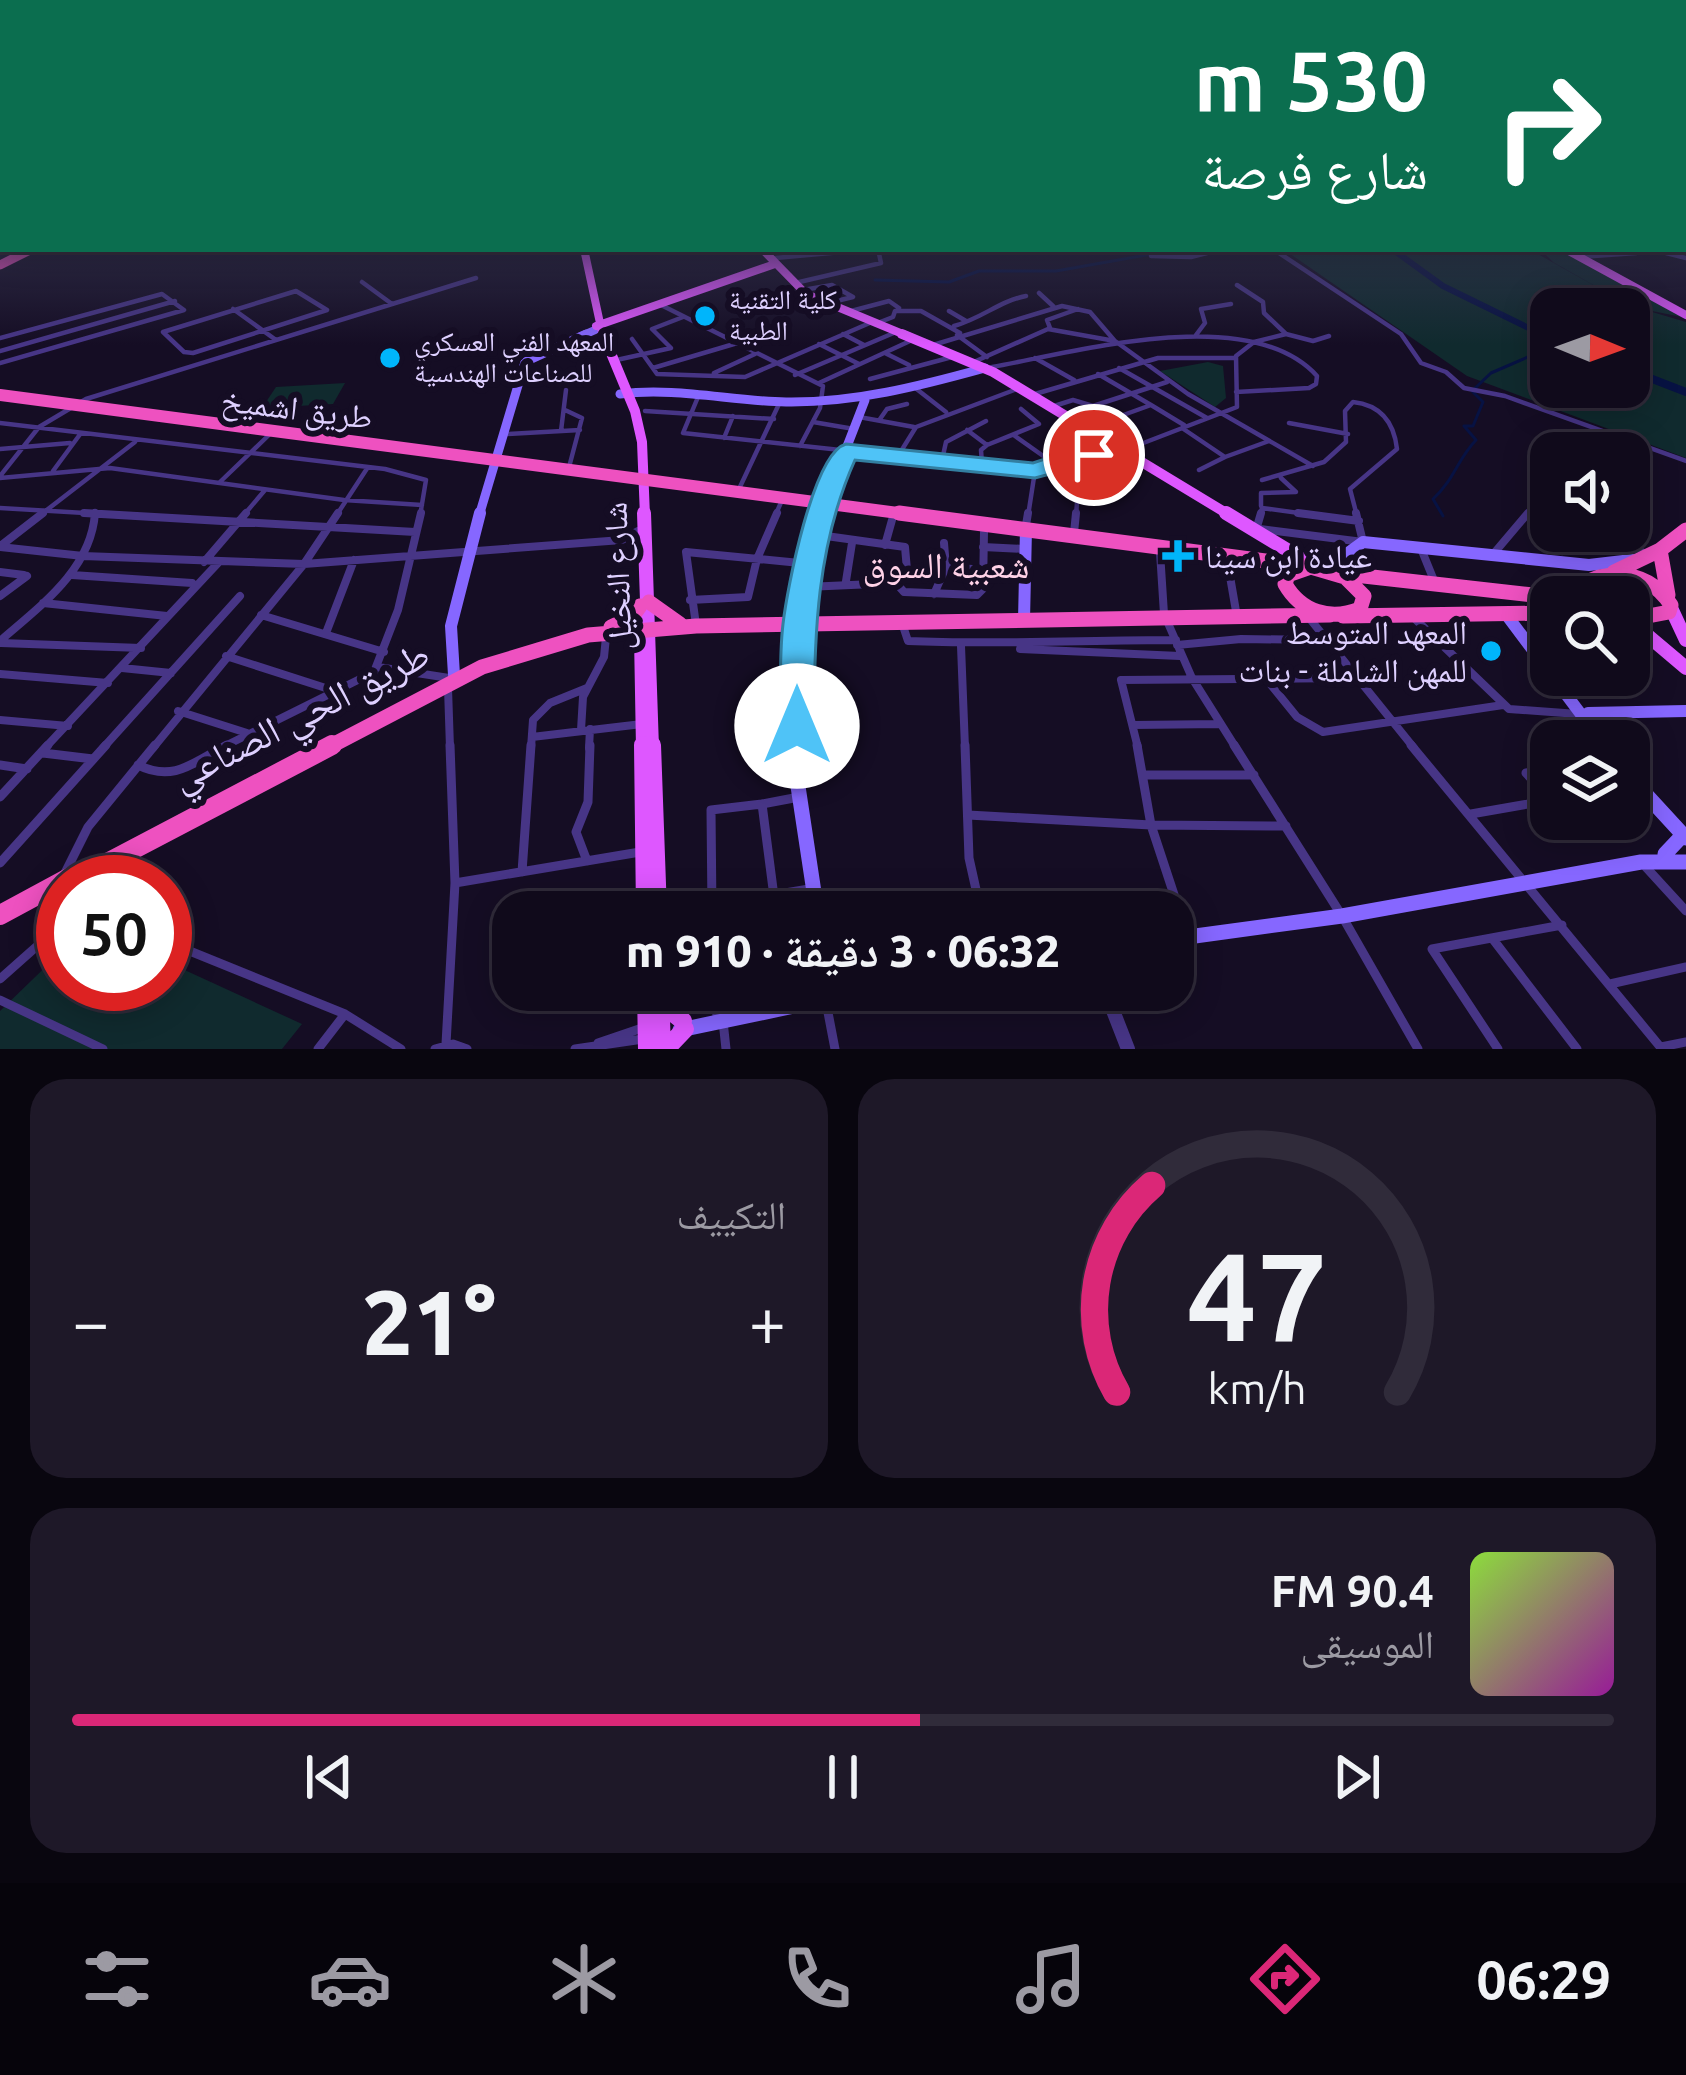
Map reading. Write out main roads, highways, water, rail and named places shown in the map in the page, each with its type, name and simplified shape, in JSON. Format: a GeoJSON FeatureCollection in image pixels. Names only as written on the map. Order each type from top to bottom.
{"type":"FeatureCollection","features":[{"type":"Feature","properties":{"kind":"highway","name":"طريق اشميخ"},"geometry":{"type":"LineString","coordinates":[[0,395],[611,476]]}},
{"type":"Feature","properties":{"kind":"highway"},"geometry":{"type":"LineString","coordinates":[[611,476],[627,472],[641,480],[668,484]]}},
{"type":"Feature","properties":{"kind":"highway"},"geometry":{"type":"LineString","coordinates":[[611,476],[1530,594]]}},
{"type":"Feature","properties":{"kind":"highway"},"geometry":{"type":"LineString","coordinates":[[1248,559],[1264,553],[1259,535]]}},
{"type":"Feature","properties":{"kind":"highway"},"geometry":{"type":"LineString","coordinates":[[1603,576],[1664,545],[1675,606]]}},
{"type":"Feature","properties":{"kind":"highway"},"geometry":{"type":"LineString","coordinates":[[1324,569],[1352,581],[1364,596],[1360,609],[1337,615],[1300,604],[1285,584],[1292,572],[1324,569]]}},
{"type":"Feature","properties":{"kind":"highway"},"geometry":{"type":"LineString","coordinates":[[1650,584],[1675,606]]}},
{"type":"Feature","properties":{"kind":"highway"},"geometry":{"type":"LineString","coordinates":[[636,626],[1530,613]]}},
{"type":"Feature","properties":{"kind":"highway","name":"طريق الحي الصناعي"},"geometry":{"type":"LineString","coordinates":[[118,855],[450,679],[523,648],[636,626],[683,626]]}},
{"type":"Feature","properties":{"kind":"highway","name":"طريق الحي الصناعي"},"geometry":{"type":"LineString","coordinates":[[0,918],[36,899]]}},
{"type":"Feature","properties":{"kind":"main road","name":"شارع النخيل"},"geometry":{"type":"LineString","coordinates":[[582,252],[625,394]]}},
{"type":"Feature","properties":{"kind":"main road"},"geometry":{"type":"LineString","coordinates":[[1570,252],[1686,315]]}},
{"type":"Feature","properties":{"kind":"main road"},"geometry":{"type":"LineString","coordinates":[[450,679],[452,626],[466,554],[507,434],[526,360],[768,262],[827,304],[956,357],[992,363],[1021,388],[1135,453],[1259,535],[1324,569],[1363,542],[1589,565],[1664,545]]}},
{"type":"Feature","properties":{"kind":"main road","name":"شارع النخيل"},"geometry":{"type":"LineString","coordinates":[[606,324],[611,361],[639,424],[636,626],[656,891]]}},
{"type":"Feature","properties":{"kind":"main road"},"geometry":{"type":"LineString","coordinates":[[625,394],[780,402],[865,400],[992,363]]}},
{"type":"Feature","properties":{"kind":"main road"},"geometry":{"type":"LineString","coordinates":[[625,394],[646,392]]}},
{"type":"Feature","properties":{"kind":"main road"},"geometry":{"type":"LineString","coordinates":[[814,891],[800,797],[799,622],[822,503],[865,400]]}},
{"type":"Feature","properties":{"kind":"main road","name":"شارع النخيل"},"geometry":{"type":"LineString","coordinates":[[641,480],[636,626],[645,891]]}},
{"type":"Feature","properties":{"kind":"main road"},"geometry":{"type":"LineString","coordinates":[[1019,620],[1026,529]]}},
{"type":"Feature","properties":{"kind":"main road"},"geometry":{"type":"LineString","coordinates":[[1259,535],[1279,563],[1285,584]]}},
{"type":"Feature","properties":{"kind":"main road"},"geometry":{"type":"LineString","coordinates":[[1675,606],[1686,640]]}},
{"type":"Feature","properties":{"kind":"main road"},"geometry":{"type":"LineString","coordinates":[[1508,613],[1530,640]]}},
{"type":"Feature","properties":{"kind":"main road"},"geometry":{"type":"LineString","coordinates":[[1508,613],[1589,720]]}},
{"type":"Feature","properties":{"kind":"main road"},"geometry":{"type":"LineString","coordinates":[[1650,635],[1686,668]]}},
{"type":"Feature","properties":{"kind":"main road"},"geometry":{"type":"LineString","coordinates":[[1572,696],[1584,714]]}},
{"type":"Feature","properties":{"kind":"main road"},"geometry":{"type":"LineString","coordinates":[[1584,714],[1686,710]]}},
{"type":"Feature","properties":{"kind":"main road"},"geometry":{"type":"LineString","coordinates":[[1650,791],[1685,833]]}},
{"type":"Feature","properties":{"kind":"main road"},"geometry":{"type":"LineString","coordinates":[[1650,797],[1685,833]]}},
{"type":"Feature","properties":{"kind":"main road"},"geometry":{"type":"LineString","coordinates":[[1194,936],[1342,916],[1595,870],[1665,854],[1685,833]]}},
{"type":"Feature","properties":{"kind":"main road"},"geometry":{"type":"LineString","coordinates":[[1665,854],[1686,859]]}},
{"type":"Feature","properties":{"kind":"main road"},"geometry":{"type":"LineString","coordinates":[[1639,860],[1686,859]]}},
{"type":"Feature","properties":{"kind":"main road"},"geometry":{"type":"LineString","coordinates":[[661,1025],[743,1011]]}},
{"type":"Feature","properties":{"kind":"waterway"},"geometry":{"type":"LineString","coordinates":[[1173,255],[1188,252]]}},
{"type":"Feature","properties":{"kind":"waterway"},"geometry":{"type":"LineString","coordinates":[[1396,252],[1443,286],[1530,329]]}},
{"type":"Feature","properties":{"kind":"waterway"},"geometry":{"type":"LineString","coordinates":[[875,280],[949,282],[979,271],[1056,271],[1152,254]]}},
{"type":"Feature","properties":{"kind":"waterway"},"geometry":{"type":"LineString","coordinates":[[1443,516],[1433,499],[1476,440],[1464,426],[1473,426],[1483,402],[1472,391],[1491,373],[1530,356]]}},
{"type":"Feature","properties":{"kind":"waterway"},"geometry":{"type":"LineString","coordinates":[[1650,378],[1686,392]]}},
{"type":"Feature","properties":{"kind":"place","name":"كلية التقنية الطبية"},"geometry":{"type":"Point","coordinates":[705,316]}},
{"type":"Feature","properties":{"kind":"place","name":"المعهد الفني العسكري للصناعات الهندسية"},"geometry":{"type":"Point","coordinates":[390,358]}},
{"type":"Feature","properties":{"kind":"place","name":"عيادة ابن سينا"},"geometry":{"type":"Point","coordinates":[1178,556]}},
{"type":"Feature","properties":{"kind":"place","name":"المعهد المتوسط للمهن الشاملة - بنات"},"geometry":{"type":"Point","coordinates":[1491,651]}},
{"type":"Feature","properties":{"kind":"district","name":"شعبية السوق"},"geometry":{"type":"Point","coordinates":[946,565]}}]}
